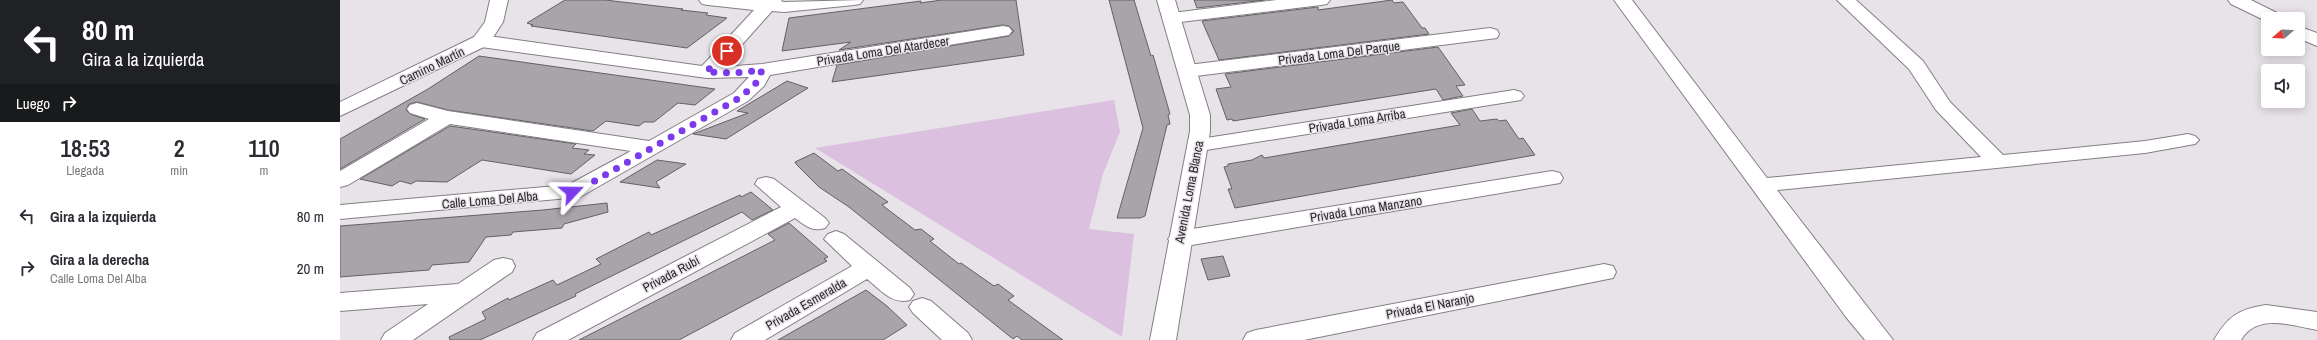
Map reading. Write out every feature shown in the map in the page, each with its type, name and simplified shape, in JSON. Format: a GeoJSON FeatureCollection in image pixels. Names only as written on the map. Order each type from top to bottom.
{"type":"FeatureCollection","features":[{"type":"Feature","properties":{"kind":"street","name":"Camino Martín"},"geometry":{"type":"LineString","coordinates":[[340,110],[481,41],[492,31],[496,22],[499,0]]}},
{"type":"Feature","properties":{"kind":"street"},"geometry":{"type":"LineString","coordinates":[[708,0],[797,7],[854,0]]}},
{"type":"Feature","properties":{"kind":"street"},"geometry":{"type":"LineString","coordinates":[[1169,9],[1321,0]]}},
{"type":"Feature","properties":{"kind":"street"},"geometry":{"type":"LineString","coordinates":[[1623,0],[1762,184],[1855,311],[1880,340]]}},
{"type":"Feature","properties":{"kind":"street"},"geometry":{"type":"LineString","coordinates":[[1846,0],[1916,65],[1943,106],[1998,162]]}},
{"type":"Feature","properties":{"kind":"street"},"geometry":{"type":"LineString","coordinates":[[2237,0],[2261,12]]}},
{"type":"Feature","properties":{"kind":"street"},"geometry":{"type":"LineString","coordinates":[[706,72],[770,4]]}},
{"type":"Feature","properties":{"kind":"street","name":"Avenida Loma Blanca"},"geometry":{"type":"LineString","coordinates":[[1163,340],[1180,240],[1200,145],[1200,115],[1169,9]]}},
{"type":"Feature","properties":{"kind":"street","name":"Privada Loma Del Atardecer"},"geometry":{"type":"LineString","coordinates":[[481,41],[706,72],[760,76],[1002,31]]}},
{"type":"Feature","properties":{"kind":"street","name":"Privada Loma Del Parque"},"geometry":{"type":"LineString","coordinates":[[1188,71],[1490,34]]}},
{"type":"Feature","properties":{"kind":"street"},"geometry":{"type":"LineString","coordinates":[[2305,34],[2317,40]]}},
{"type":"Feature","properties":{"kind":"street","name":"Calle Loma Del Alba"},"geometry":{"type":"LineString","coordinates":[[340,212],[561,194],[584,187],[741,97],[760,76]]}},
{"type":"Feature","properties":{"kind":"street","name":"Privada Loma Arriba"},"geometry":{"type":"LineString","coordinates":[[1200,145],[1514,96]]}},
{"type":"Feature","properties":{"kind":"street"},"geometry":{"type":"LineString","coordinates":[[417,110],[447,117],[653,148]]}},
{"type":"Feature","properties":{"kind":"street"},"geometry":{"type":"LineString","coordinates":[[340,180],[447,117]]}},
{"type":"Feature","properties":{"kind":"street"},"geometry":{"type":"LineString","coordinates":[[1762,184],[1998,162],[2188,140]]}},
{"type":"Feature","properties":{"kind":"street","name":"Privada Loma Manzano"},"geometry":{"type":"LineString","coordinates":[[1180,240],[1552,178]]}},
{"type":"Feature","properties":{"kind":"street"},"geometry":{"type":"LineString","coordinates":[[766,184],[817,223]]}},
{"type":"Feature","properties":{"kind":"street","name":"Privada Rubí"},"geometry":{"type":"LineString","coordinates":[[546,340],[796,208]]}},
{"type":"Feature","properties":{"kind":"street"},"geometry":{"type":"LineString","coordinates":[[836,239],[912,300],[951,338]]}},
{"type":"Feature","properties":{"kind":"street"},"geometry":{"type":"LineString","coordinates":[[394,340],[461,293],[503,266]]}},
{"type":"Feature","properties":{"kind":"street","name":"Privada Esmeralda"},"geometry":{"type":"LineString","coordinates":[[744,340],[869,267]]}},
{"type":"Feature","properties":{"kind":"street","name":"Privada El Naranjo"},"geometry":{"type":"LineString","coordinates":[[1256,340],[1604,272]]}},
{"type":"Feature","properties":{"kind":"street"},"geometry":{"type":"LineString","coordinates":[[340,302],[461,293]]}},
{"type":"Feature","properties":{"kind":"street"},"geometry":{"type":"LineString","coordinates":[[2227,340],[2239,322],[2258,314],[2286,314],[2317,321]]}},
{"type":"Feature","properties":{"kind":"shaded area"},"geometry":{"type":"Polygon","coordinates":[[[1114,100],[1120,132],[1103,174],[1089,229],[1134,234],[1122,337],[815,148],[1114,100]]]}},
{"type":"Feature","properties":{"kind":"building"},"geometry":{"type":"Polygon","coordinates":[[[565,0],[605,0],[683,9],[681,10],[708,13],[706,15],[727,18],[687,48],[531,26],[533,25],[527,23],[565,0]]]}},
{"type":"Feature","properties":{"kind":"building"},"geometry":{"type":"Polygon","coordinates":[[[942,0],[1016,0],[1024,55],[832,82],[837,65],[1009,36],[1014,31],[1009,26],[1003,25],[839,50],[851,42],[782,51],[789,18],[921,1],[920,3],[942,0]]]}},
{"type":"Feature","properties":{"kind":"building"},"geometry":{"type":"Polygon","coordinates":[[[1109,0],[1134,0],[1151,56],[1153,55],[1170,114],[1168,115],[1170,124],[1167,125],[1145,216],[1140,218],[1117,218],[1143,128],[1109,0]]]}},
{"type":"Feature","properties":{"kind":"building"},"geometry":{"type":"Polygon","coordinates":[[[1194,0],[1265,0],[1197,8],[1194,0]]]}},
{"type":"Feature","properties":{"kind":"building"},"geometry":{"type":"Polygon","coordinates":[[[1392,0],[1394,3],[1403,2],[1422,28],[1425,28],[1429,34],[1219,60],[1202,21],[1318,7],[1318,10],[1392,0]]]}},
{"type":"Feature","properties":{"kind":"building"},"geometry":{"type":"Polygon","coordinates":[[[1438,47],[1465,85],[1456,86],[1463,96],[1443,100],[1436,89],[1233,121],[1232,119],[1227,120],[1216,89],[1231,87],[1225,74],[1438,47]]]}},
{"type":"Feature","properties":{"kind":"building"},"geometry":{"type":"Polygon","coordinates":[[[479,56],[715,89],[695,105],[678,103],[654,122],[644,122],[639,126],[606,121],[593,131],[448,110],[417,102],[409,104],[406,110],[410,114],[425,119],[340,169],[340,139],[428,89],[479,56]]]}},
{"type":"Feature","properties":{"kind":"building"},"geometry":{"type":"Polygon","coordinates":[[[787,81],[808,88],[726,139],[693,134],[748,113],[737,111],[787,81]]]}},
{"type":"Feature","properties":{"kind":"building"},"geometry":{"type":"Polygon","coordinates":[[[1472,109],[1480,121],[1497,119],[1499,121],[1506,120],[1519,139],[1523,138],[1535,155],[1235,208],[1228,189],[1232,189],[1224,167],[1228,166],[1228,164],[1252,160],[1262,155],[1264,158],[1460,125],[1451,113],[1472,109]]]}},
{"type":"Feature","properties":{"kind":"building"},"geometry":{"type":"Polygon","coordinates":[[[450,126],[576,144],[572,148],[589,150],[584,154],[595,155],[571,174],[482,160],[447,182],[416,181],[411,184],[400,181],[392,186],[360,179],[450,126]]]}},
{"type":"Feature","properties":{"kind":"building"},"geometry":{"type":"Polygon","coordinates":[[[814,153],[838,171],[842,169],[888,202],[882,205],[915,230],[921,229],[934,239],[930,241],[959,264],[961,263],[994,286],[998,284],[1014,296],[1008,300],[1063,340],[1022,340],[1017,336],[1013,339],[849,207],[819,187],[795,162],[814,153]]]}},
{"type":"Feature","properties":{"kind":"building"},"geometry":{"type":"Polygon","coordinates":[[[657,160],[686,164],[656,182],[660,188],[620,182],[657,160]]]}},
{"type":"Feature","properties":{"kind":"building"},"geometry":{"type":"Polygon","coordinates":[[[751,192],[773,210],[752,220],[742,212],[575,294],[576,296],[480,340],[450,340],[449,337],[486,319],[482,312],[508,298],[509,300],[553,280],[557,285],[601,264],[596,259],[649,232],[651,235],[740,195],[741,197],[751,192]]]}},
{"type":"Feature","properties":{"kind":"building"},"geometry":{"type":"Polygon","coordinates":[[[607,203],[608,212],[564,224],[562,228],[513,232],[511,235],[486,237],[469,262],[432,265],[429,270],[340,277],[340,226],[543,210],[607,203]]]}},
{"type":"Feature","properties":{"kind":"building"},"geometry":{"type":"Polygon","coordinates":[[[789,223],[828,257],[824,259],[827,261],[679,340],[579,340],[775,240],[768,234],[789,223]]]}},
{"type":"Feature","properties":{"kind":"building"},"geometry":{"type":"Polygon","coordinates":[[[1223,256],[1230,276],[1208,280],[1201,259],[1223,256]]]}},
{"type":"Feature","properties":{"kind":"building"},"geometry":{"type":"Polygon","coordinates":[[[866,290],[887,306],[907,325],[883,340],[778,340],[866,290]]]}},
{"type":"Feature","properties":{"kind":"route"},"geometry":{"type":"LineString","coordinates":[[572,192],[584,187],[741,97],[757,82],[762,70],[735,73],[706,72],[727,51]]}}]}
